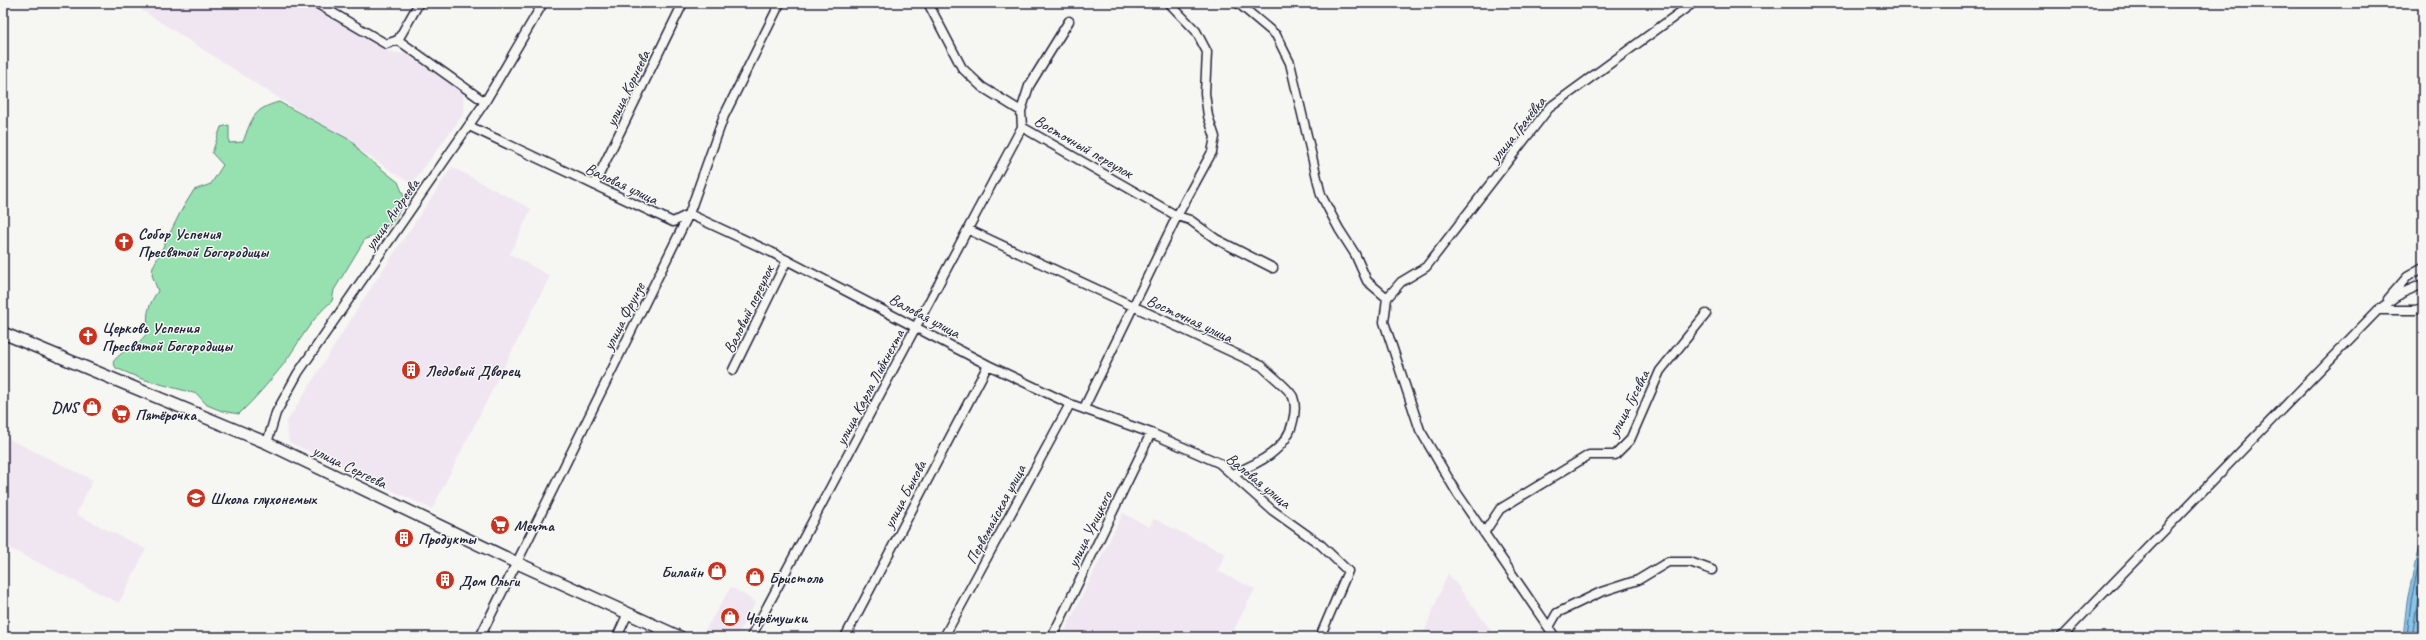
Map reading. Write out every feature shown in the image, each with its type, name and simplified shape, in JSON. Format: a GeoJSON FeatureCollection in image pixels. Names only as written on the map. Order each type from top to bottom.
{"type":"FeatureCollection","features":[{"type":"Feature","properties":{"kind":"main road","name":"улица Сергеева"},"geometry":{"type":"LineString","coordinates":[[3,333],[267,443],[515,562],[680,637]]}},
{"type":"Feature","properties":{"kind":"street"},"geometry":{"type":"LineString","coordinates":[[316,3],[386,44],[398,40],[418,3]]}},
{"type":"Feature","properties":{"kind":"street","name":"улица Андреева"},"geometry":{"type":"LineString","coordinates":[[267,443],[276,414],[298,373],[485,102],[543,3]]}},
{"type":"Feature","properties":{"kind":"street","name":"улица Корнеева"},"geometry":{"type":"LineString","coordinates":[[594,186],[683,3]]}},
{"type":"Feature","properties":{"kind":"street","name":"улица Фрунзе"},"geometry":{"type":"LineString","coordinates":[[480,637],[515,562],[689,214],[724,116],[780,3]]}},
{"type":"Feature","properties":{"kind":"street","name":"Восточный переулок"},"geometry":{"type":"LineString","coordinates":[[928,3],[962,68],[982,86],[1021,111],[1022,127],[1177,216],[1190,220],[1216,239],[1273,268]]}},
{"type":"Feature","properties":{"kind":"street"},"geometry":{"type":"LineString","coordinates":[[1084,408],[1177,216],[1212,152],[1215,137],[1208,116],[1205,93],[1207,52],[1196,31],[1169,3]]}},
{"type":"Feature","properties":{"kind":"street"},"geometry":{"type":"LineString","coordinates":[[1238,3],[1276,35],[1290,63],[1321,195],[1339,229],[1355,254],[1367,282],[1387,298],[1384,322],[1420,430],[1457,493],[1555,637]]}},
{"type":"Feature","properties":{"kind":"street","name":"улица Грачёвка"},"geometry":{"type":"LineString","coordinates":[[1387,298],[1401,282],[1426,267],[1549,108],[1693,3]]}},
{"type":"Feature","properties":{"kind":"street"},"geometry":{"type":"LineString","coordinates":[[1021,111],[1029,86],[1069,21]]}},
{"type":"Feature","properties":{"kind":"street"},"geometry":{"type":"LineString","coordinates":[[398,40],[485,102]]}},
{"type":"Feature","properties":{"kind":"street","name":"Валовая улица"},"geometry":{"type":"LineString","coordinates":[[469,126],[673,222],[689,214],[787,260],[988,365],[1070,404],[1151,433],[1219,463],[1272,510],[1321,545],[1348,571],[1320,637]]}},
{"type":"Feature","properties":{"kind":"street","name":"улица Карла Либкнехта"},"geometry":{"type":"LineString","coordinates":[[751,637],[969,230],[1022,127]]}},
{"type":"Feature","properties":{"kind":"street","name":"Восточная улица"},"geometry":{"type":"LineString","coordinates":[[969,230],[1262,366],[1292,396],[1296,410],[1292,429],[1284,444],[1253,466],[1233,474]]}},
{"type":"Feature","properties":{"kind":"street","name":"Валовый переулок"},"geometry":{"type":"LineString","coordinates":[[733,370],[787,260]]}},
{"type":"Feature","properties":{"kind":"street"},"geometry":{"type":"LineString","coordinates":[[2061,637],[2378,310],[2407,277],[2423,268]]}},
{"type":"Feature","properties":{"kind":"street"},"geometry":{"type":"LineString","coordinates":[[2378,310],[2402,292],[2423,284]]}},
{"type":"Feature","properties":{"kind":"street"},"geometry":{"type":"LineString","coordinates":[[2378,310],[2415,310],[2423,308]]}},
{"type":"Feature","properties":{"kind":"street","name":"улица Гусевка"},"geometry":{"type":"LineString","coordinates":[[1484,533],[1500,509],[1589,455],[1615,455],[1630,440],[1660,371],[1706,314]]}},
{"type":"Feature","properties":{"kind":"street","name":"улица Быкова"},"geometry":{"type":"LineString","coordinates":[[845,637],[988,365]]}},
{"type":"Feature","properties":{"kind":"street","name":"Первомайская улица"},"geometry":{"type":"LineString","coordinates":[[944,637],[1070,404]]}},
{"type":"Feature","properties":{"kind":"street","name":"улица Урицкого"},"geometry":{"type":"LineString","coordinates":[[1052,637],[1151,433]]}},
{"type":"Feature","properties":{"kind":"street"},"geometry":{"type":"LineString","coordinates":[[1549,627],[1557,613],[1601,592],[1638,580],[1668,562],[1690,562],[1712,570]]}},
{"type":"Feature","properties":{"kind":"street"},"geometry":{"type":"LineString","coordinates":[[617,637],[628,613]]}},
{"type":"Feature","properties":{"kind":"shaded area"},"geometry":{"type":"Polygon","coordinates":[[[131,3],[307,3],[390,52],[407,54],[463,93],[464,113],[412,184],[131,3]]]}},
{"type":"Feature","properties":{"kind":"shaded area"},"geometry":{"type":"Polygon","coordinates":[[[452,167],[531,209],[510,254],[550,276],[432,509],[289,442],[286,423],[366,295],[452,167]]]}},
{"type":"Feature","properties":{"kind":"shaded area"},"geometry":{"type":"Polygon","coordinates":[[[3,436],[93,480],[76,514],[146,549],[119,603],[3,545],[3,436]]]}},
{"type":"Feature","properties":{"kind":"shaded area"},"geometry":{"type":"Polygon","coordinates":[[[1123,513],[1149,527],[1154,519],[1226,554],[1217,571],[1255,589],[1230,637],[1062,637],[1123,513]]]}},
{"type":"Feature","properties":{"kind":"shaded area"},"geometry":{"type":"Polygon","coordinates":[[[1448,573],[1496,637],[1422,637],[1448,573]]]}},
{"type":"Feature","properties":{"kind":"shaded area","name":"Черёмушки"},"geometry":{"type":"Polygon","coordinates":[[[731,587],[756,602],[736,637],[713,637],[704,632],[731,587]]]}},
{"type":"Feature","properties":{"kind":"green space"},"geometry":{"type":"Polygon","coordinates":[[[279,102],[352,141],[360,152],[398,182],[405,199],[398,214],[386,229],[365,239],[334,290],[332,301],[311,323],[283,365],[239,414],[222,411],[207,405],[197,394],[142,379],[116,368],[113,362],[122,353],[140,341],[149,330],[147,319],[149,309],[152,300],[158,291],[152,275],[153,267],[181,211],[194,190],[211,184],[223,165],[212,153],[221,127],[229,125],[229,143],[243,142],[251,121],[259,111],[279,102]]]}},
{"type":"Feature","properties":{"kind":"water"},"geometry":{"type":"Polygon","coordinates":[[[2423,527],[2423,637],[2403,637],[2407,601],[2423,527]]]}},
{"type":"Feature","properties":{"kind":"place","name":"Собор Успения Пресвятой Богородицы"},"geometry":{"type":"Point","coordinates":[124,242]}},
{"type":"Feature","properties":{"kind":"place","name":"Церковь Успения Пресвятой Богородицы"},"geometry":{"type":"Point","coordinates":[88,336]}},
{"type":"Feature","properties":{"kind":"place","name":"Ледовый Дворец"},"geometry":{"type":"Point","coordinates":[411,370]}},
{"type":"Feature","properties":{"kind":"place","name":"DNS"},"geometry":{"type":"Point","coordinates":[92,407]}},
{"type":"Feature","properties":{"kind":"place","name":"Пятёрочка"},"geometry":{"type":"Point","coordinates":[121,414]}},
{"type":"Feature","properties":{"kind":"place","name":"Школа глухонемых"},"geometry":{"type":"Point","coordinates":[196,498]}},
{"type":"Feature","properties":{"kind":"place","name":"Мечта"},"geometry":{"type":"Point","coordinates":[500,525]}},
{"type":"Feature","properties":{"kind":"place","name":"Продукты"},"geometry":{"type":"Point","coordinates":[404,538]}},
{"type":"Feature","properties":{"kind":"place","name":"Билайн"},"geometry":{"type":"Point","coordinates":[717,571]}},
{"type":"Feature","properties":{"kind":"place","name":"Бристоль"},"geometry":{"type":"Point","coordinates":[755,577]}},
{"type":"Feature","properties":{"kind":"place","name":"Дом Ольги"},"geometry":{"type":"Point","coordinates":[445,580]}},
{"type":"Feature","properties":{"kind":"place","name":"Черёмушки"},"geometry":{"type":"Point","coordinates":[730,617]}}]}
